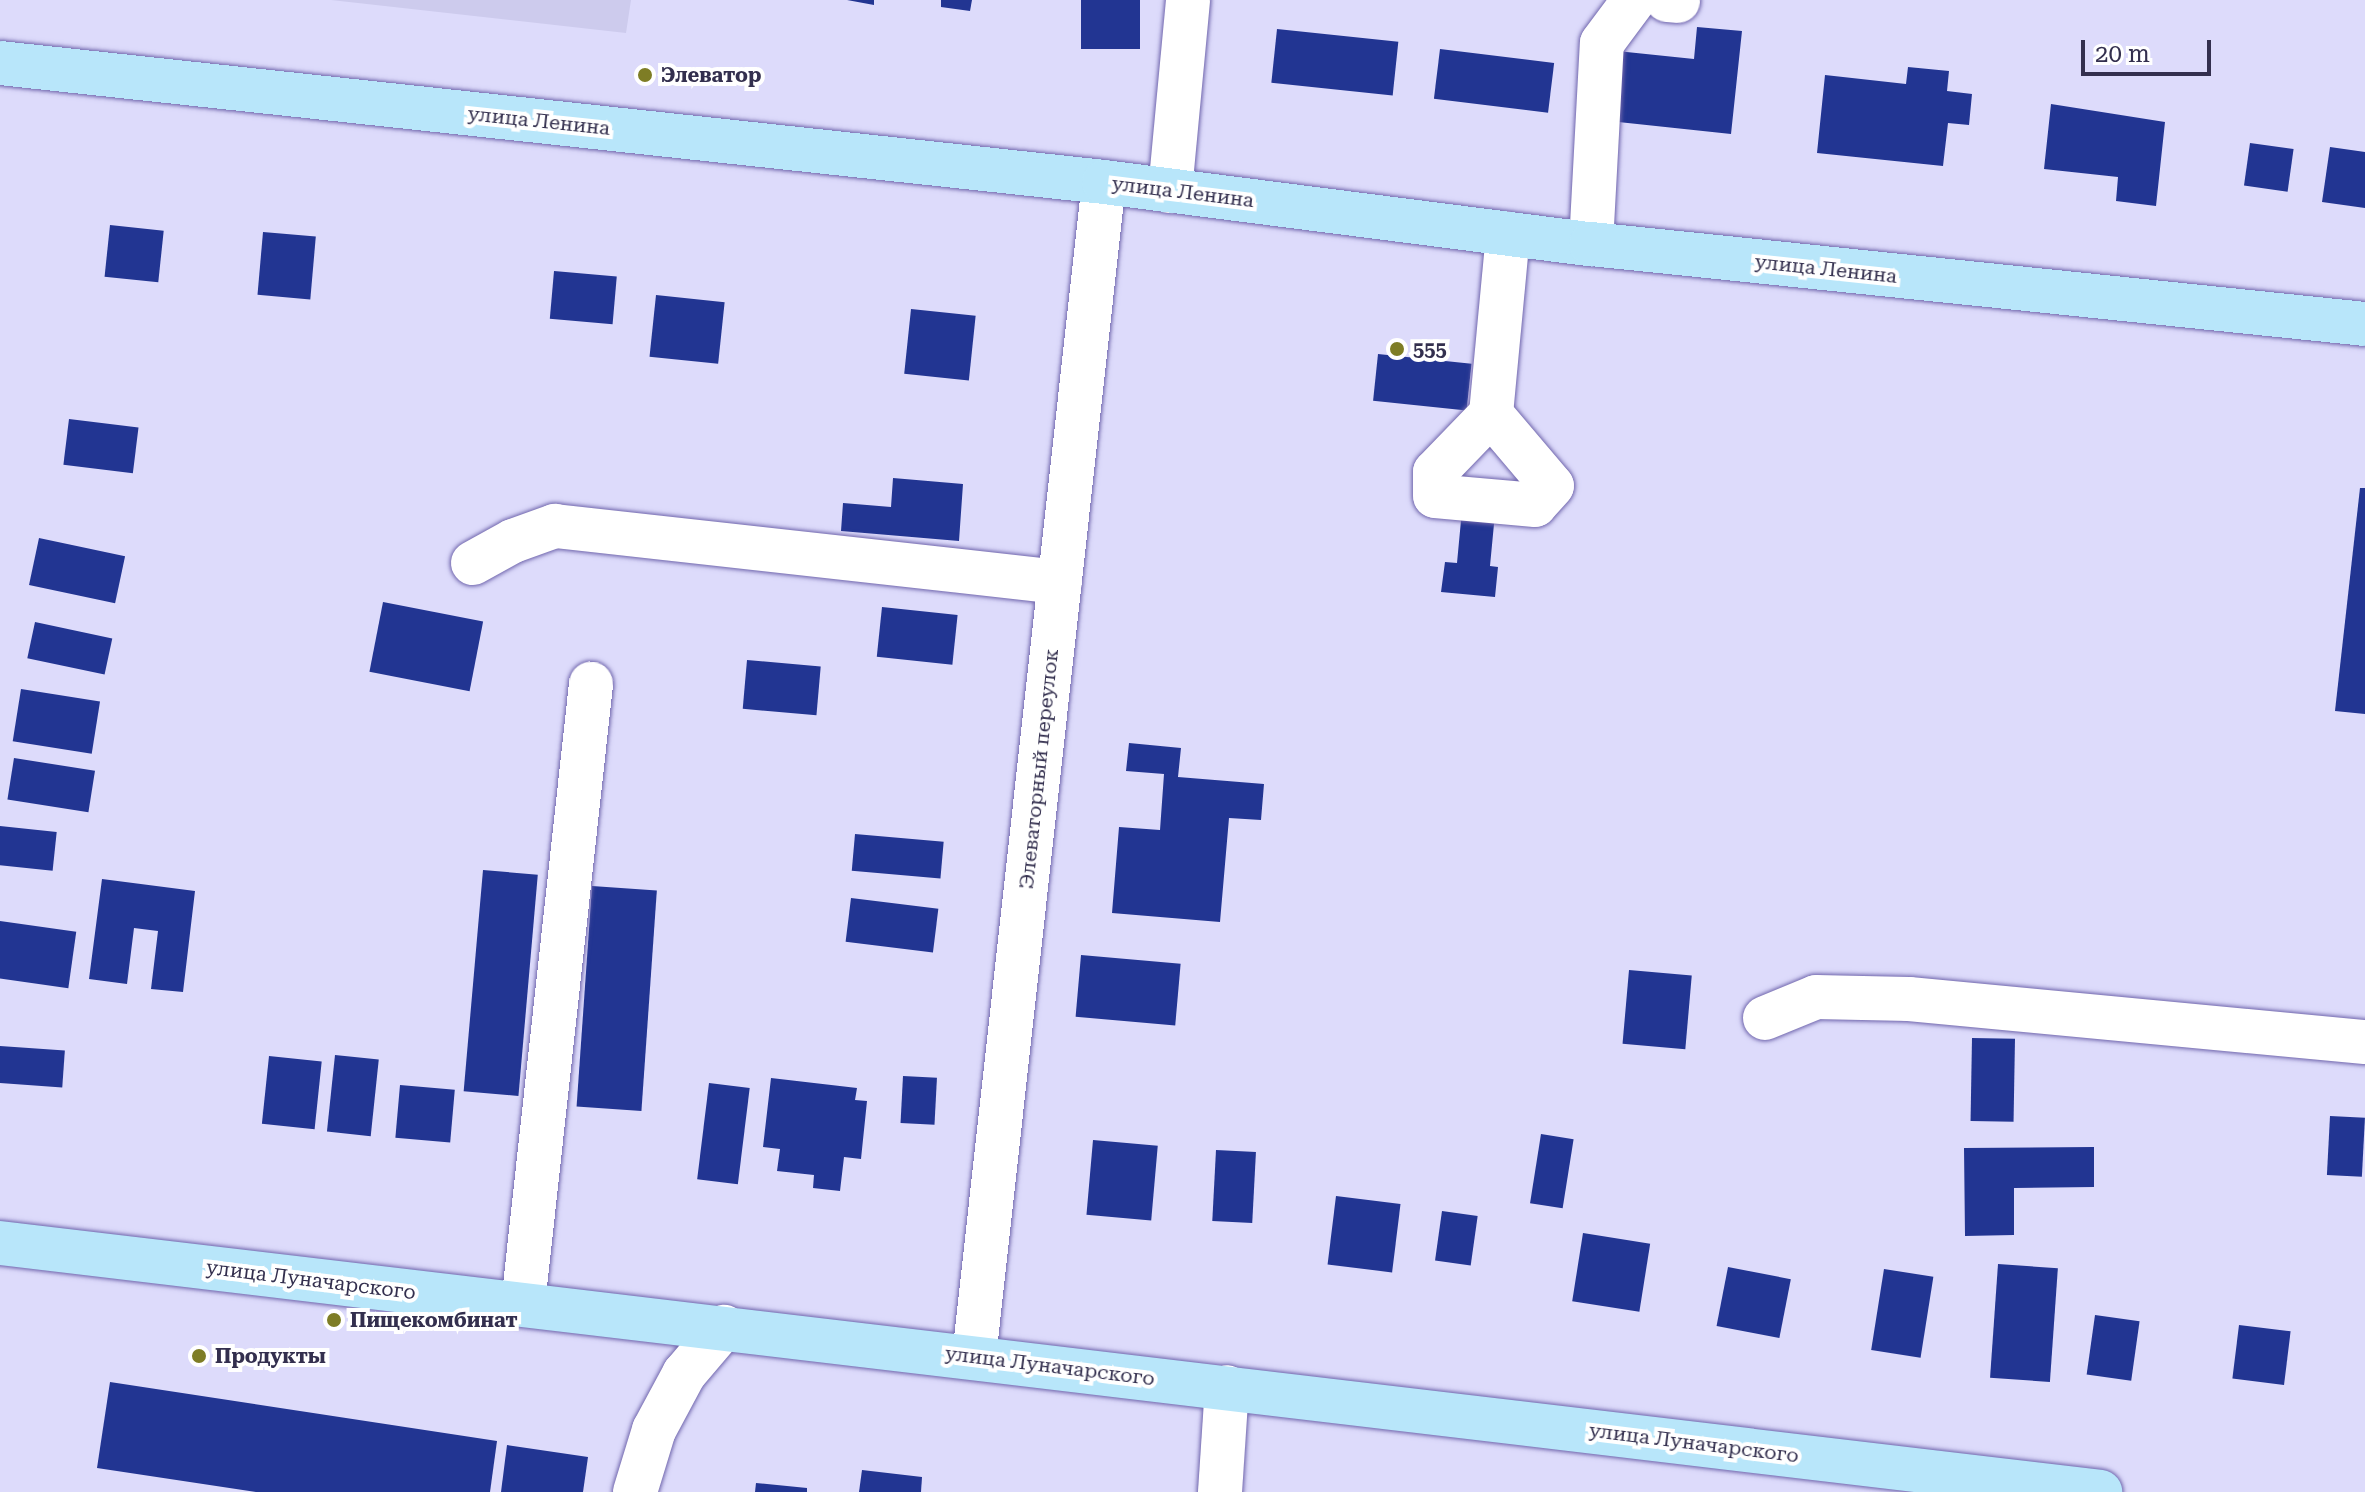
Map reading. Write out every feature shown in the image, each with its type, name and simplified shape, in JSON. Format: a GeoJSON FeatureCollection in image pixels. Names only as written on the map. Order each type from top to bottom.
{"type":"FeatureCollection","features":[{"type":"Feature","properties":{"kind":"main road","name":"улица Ленина"},"geometry":{"type":"LineString","coordinates":[[0,63],[1104,182],[1591,244],[2365,324]]}},
{"type":"Feature","properties":{"kind":"main road","name":"улица Луначарского"},"geometry":{"type":"LineString","coordinates":[[0,1243],[2100,1492]]}},
{"type":"Feature","properties":{"kind":"street"},"geometry":{"type":"LineString","coordinates":[[1170,191],[1188,0]]}},
{"type":"Feature","properties":{"kind":"street"},"geometry":{"type":"LineString","coordinates":[[1591,244],[1602,43],[1634,0]]}},
{"type":"Feature","properties":{"kind":"street"},"geometry":{"type":"LineString","coordinates":[[1667,0],[1678,1]]}},
{"type":"Feature","properties":{"kind":"street","name":"Элеваторный переулок"},"geometry":{"type":"LineString","coordinates":[[974,1357],[1104,182]]}},
{"type":"Feature","properties":{"kind":"street"},"geometry":{"type":"LineString","coordinates":[[1491,414],[1508,234]]}},
{"type":"Feature","properties":{"kind":"street"},"geometry":{"type":"LineString","coordinates":[[473,563],[513,541],[555,526],[1060,582]]}},
{"type":"Feature","properties":{"kind":"street"},"geometry":{"type":"LineString","coordinates":[[523,1304],[591,684]]}},
{"type":"Feature","properties":{"kind":"street"},"geometry":{"type":"LineString","coordinates":[[1765,1018],[1816,997],[1909,999],[2365,1042]]}},
{"type":"Feature","properties":{"kind":"street"},"geometry":{"type":"LineString","coordinates":[[635,1492],[654,1430],[684,1374],[724,1327]]}},
{"type":"Feature","properties":{"kind":"street"},"geometry":{"type":"LineString","coordinates":[[1220,1492],[1227,1387]]}},
{"type":"Feature","properties":{"kind":"shaded area"},"geometry":{"type":"Polygon","coordinates":[[[331,0],[631,0],[626,33],[331,0]]]}},
{"type":"Feature","properties":{"kind":"building"},"geometry":{"type":"Polygon","coordinates":[[[847,0],[874,0],[874,5],[847,0]]]}},
{"type":"Feature","properties":{"kind":"building"},"geometry":{"type":"Polygon","coordinates":[[[941,0],[972,0],[970,11],[941,7],[941,0]]]}},
{"type":"Feature","properties":{"kind":"building"},"geometry":{"type":"Polygon","coordinates":[[[1081,0],[1140,0],[1140,49],[1081,49],[1081,0]]]}},
{"type":"Feature","properties":{"kind":"building"},"geometry":{"type":"Polygon","coordinates":[[[1697,27],[1742,31],[1731,134],[1609,121],[1617,51],[1694,59],[1697,27]]]}},
{"type":"Feature","properties":{"kind":"building"},"geometry":{"type":"Polygon","coordinates":[[[1277,29],[1398,42],[1393,95],[1271,83],[1277,29]]]}},
{"type":"Feature","properties":{"kind":"building"},"geometry":{"type":"Polygon","coordinates":[[[1440,49],[1554,63],[1548,113],[1434,99],[1440,49]]]}},
{"type":"Feature","properties":{"kind":"building"},"geometry":{"type":"Polygon","coordinates":[[[1908,67],[1949,71],[1947,91],[1972,94],[1969,125],[1948,123],[1943,166],[1817,153],[1825,75],[1906,84],[1908,67]]]}},
{"type":"Feature","properties":{"kind":"building"},"geometry":{"type":"Polygon","coordinates":[[[2051,104],[2165,122],[2156,206],[2116,201],[2118,177],[2044,169],[2051,104]]]}},
{"type":"Feature","properties":{"kind":"building"},"geometry":{"type":"Polygon","coordinates":[[[2250,143],[2294,149],[2288,192],[2244,186],[2250,143]]]}},
{"type":"Feature","properties":{"kind":"building"},"geometry":{"type":"Polygon","coordinates":[[[2330,147],[2365,152],[2365,208],[2322,202],[2330,147]]]}},
{"type":"Feature","properties":{"kind":"building"},"geometry":{"type":"Polygon","coordinates":[[[110,225],[164,231],[158,282],[105,277],[110,225]]]}},
{"type":"Feature","properties":{"kind":"building"},"geometry":{"type":"Polygon","coordinates":[[[263,232],[316,237],[310,299],[258,295],[263,232]]]}},
{"type":"Feature","properties":{"kind":"building"},"geometry":{"type":"Polygon","coordinates":[[[554,271],[617,276],[613,324],[550,319],[554,271]]]}},
{"type":"Feature","properties":{"kind":"building"},"geometry":{"type":"Polygon","coordinates":[[[656,295],[725,302],[718,364],[650,357],[656,295]]]}},
{"type":"Feature","properties":{"kind":"building"},"geometry":{"type":"Polygon","coordinates":[[[911,309],[976,316],[969,380],[904,374],[911,309]]]}},
{"type":"Feature","properties":{"kind":"building"},"geometry":{"type":"Polygon","coordinates":[[[1378,354],[1471,364],[1467,411],[1373,401],[1378,354]]]}},
{"type":"Feature","properties":{"kind":"building"},"geometry":{"type":"Polygon","coordinates":[[[69,419],[138,428],[133,473],[63,465],[69,419]]]}},
{"type":"Feature","properties":{"kind":"building"},"geometry":{"type":"Polygon","coordinates":[[[893,478],[963,484],[959,541],[841,531],[843,503],[891,507],[893,478]]]}},
{"type":"Feature","properties":{"kind":"building"},"geometry":{"type":"Polygon","coordinates":[[[1465,478],[1498,482],[1490,566],[1498,567],[1495,597],[1441,592],[1445,562],[1457,563],[1465,478]]]}},
{"type":"Feature","properties":{"kind":"building"},"geometry":{"type":"Polygon","coordinates":[[[2360,488],[2365,488],[2365,714],[2335,711],[2360,488]]]}},
{"type":"Feature","properties":{"kind":"building"},"geometry":{"type":"Polygon","coordinates":[[[39,538],[125,556],[115,603],[29,585],[39,538]]]}},
{"type":"Feature","properties":{"kind":"building"},"geometry":{"type":"Polygon","coordinates":[[[383,602],[483,621],[470,691],[369,672],[383,602]]]}},
{"type":"Feature","properties":{"kind":"building"},"geometry":{"type":"Polygon","coordinates":[[[882,607],[958,615],[952,665],[877,657],[882,607]]]}},
{"type":"Feature","properties":{"kind":"building"},"geometry":{"type":"Polygon","coordinates":[[[35,622],[112,638],[105,675],[27,658],[35,622]]]}},
{"type":"Feature","properties":{"kind":"building"},"geometry":{"type":"Polygon","coordinates":[[[747,660],[821,666],[816,715],[743,709],[747,660]]]}},
{"type":"Feature","properties":{"kind":"building"},"geometry":{"type":"Polygon","coordinates":[[[21,689],[100,702],[92,754],[13,741],[21,689]]]}},
{"type":"Feature","properties":{"kind":"building"},"geometry":{"type":"Polygon","coordinates":[[[1129,743],[1181,748],[1178,777],[1264,784],[1261,820],[1229,818],[1220,922],[1112,913],[1119,827],[1160,830],[1164,774],[1126,771],[1129,743]]]}},
{"type":"Feature","properties":{"kind":"building"},"geometry":{"type":"Polygon","coordinates":[[[14,758],[95,771],[88,812],[7,799],[14,758]]]}},
{"type":"Feature","properties":{"kind":"building"},"geometry":{"type":"Polygon","coordinates":[[[0,826],[57,832],[53,871],[0,865],[0,826]]]}},
{"type":"Feature","properties":{"kind":"building"},"geometry":{"type":"Polygon","coordinates":[[[855,834],[944,842],[940,879],[852,871],[855,834]]]}},
{"type":"Feature","properties":{"kind":"building"},"geometry":{"type":"Polygon","coordinates":[[[483,870],[538,875],[518,1096],[464,1091],[483,870]]]}},
{"type":"Feature","properties":{"kind":"building"},"geometry":{"type":"Polygon","coordinates":[[[102,879],[195,891],[183,992],[151,989],[158,931],[134,928],[127,984],[89,979],[102,879]]]}},
{"type":"Feature","properties":{"kind":"building"},"geometry":{"type":"Polygon","coordinates":[[[592,886],[657,891],[641,1111],[577,1106],[592,886]]]}},
{"type":"Feature","properties":{"kind":"building"},"geometry":{"type":"Polygon","coordinates":[[[851,898],[938,909],[933,952],[846,942],[851,898]]]}},
{"type":"Feature","properties":{"kind":"building"},"geometry":{"type":"Polygon","coordinates":[[[0,921],[76,932],[68,988],[0,979],[0,921]]]}},
{"type":"Feature","properties":{"kind":"building"},"geometry":{"type":"Polygon","coordinates":[[[1081,955],[1181,964],[1175,1025],[1076,1017],[1081,955]]]}},
{"type":"Feature","properties":{"kind":"building"},"geometry":{"type":"Polygon","coordinates":[[[1629,970],[1692,975],[1685,1049],[1623,1044],[1629,970]]]}},
{"type":"Feature","properties":{"kind":"building"},"geometry":{"type":"Polygon","coordinates":[[[1972,1038],[2015,1039],[2014,1122],[1971,1121],[1972,1038]]]}},
{"type":"Feature","properties":{"kind":"building"},"geometry":{"type":"Polygon","coordinates":[[[0,1046],[65,1051],[62,1087],[0,1083],[0,1046]]]}},
{"type":"Feature","properties":{"kind":"building"},"geometry":{"type":"Polygon","coordinates":[[[335,1055],[379,1060],[371,1136],[327,1132],[335,1055]]]}},
{"type":"Feature","properties":{"kind":"building"},"geometry":{"type":"Polygon","coordinates":[[[269,1056],[322,1062],[315,1129],[262,1124],[269,1056]]]}},
{"type":"Feature","properties":{"kind":"building"},"geometry":{"type":"Polygon","coordinates":[[[903,1076],[937,1078],[934,1125],[901,1123],[903,1076]]]}},
{"type":"Feature","properties":{"kind":"building"},"geometry":{"type":"Polygon","coordinates":[[[771,1078],[857,1088],[855,1100],[867,1101],[861,1159],[844,1157],[840,1191],[813,1188],[814,1175],[777,1171],[780,1149],[763,1147],[771,1078]]]}},
{"type":"Feature","properties":{"kind":"building"},"geometry":{"type":"Polygon","coordinates":[[[709,1083],[750,1088],[738,1184],[697,1179],[709,1083]]]}},
{"type":"Feature","properties":{"kind":"building"},"geometry":{"type":"Polygon","coordinates":[[[400,1085],[455,1090],[450,1143],[395,1138],[400,1085]]]}},
{"type":"Feature","properties":{"kind":"building"},"geometry":{"type":"Polygon","coordinates":[[[2330,1116],[2365,1118],[2362,1177],[2327,1175],[2330,1116]]]}},
{"type":"Feature","properties":{"kind":"building"},"geometry":{"type":"Polygon","coordinates":[[[1541,1134],[1574,1139],[1563,1208],[1530,1203],[1541,1134]]]}},
{"type":"Feature","properties":{"kind":"building"},"geometry":{"type":"Polygon","coordinates":[[[1093,1140],[1158,1146],[1151,1220],[1086,1215],[1093,1140]]]}},
{"type":"Feature","properties":{"kind":"building"},"geometry":{"type":"Polygon","coordinates":[[[2094,1147],[2094,1187],[2014,1188],[2014,1235],[1965,1236],[1964,1148],[2094,1147]]]}},
{"type":"Feature","properties":{"kind":"building"},"geometry":{"type":"Polygon","coordinates":[[[1216,1150],[1256,1152],[1252,1223],[1212,1221],[1216,1150]]]}},
{"type":"Feature","properties":{"kind":"building"},"geometry":{"type":"Polygon","coordinates":[[[1336,1196],[1401,1204],[1392,1272],[1328,1264],[1336,1196]]]}},
{"type":"Feature","properties":{"kind":"building"},"geometry":{"type":"Polygon","coordinates":[[[1442,1211],[1478,1216],[1471,1266],[1435,1261],[1442,1211]]]}},
{"type":"Feature","properties":{"kind":"building"},"geometry":{"type":"Polygon","coordinates":[[[1583,1233],[1650,1244],[1639,1312],[1572,1301],[1583,1233]]]}},
{"type":"Feature","properties":{"kind":"building"},"geometry":{"type":"Polygon","coordinates":[[[1998,1264],[2058,1268],[2050,1382],[1990,1378],[1998,1264]]]}},
{"type":"Feature","properties":{"kind":"building"},"geometry":{"type":"Polygon","coordinates":[[[1728,1267],[1791,1279],[1779,1338],[1717,1326],[1728,1267]]]}},
{"type":"Feature","properties":{"kind":"building"},"geometry":{"type":"Polygon","coordinates":[[[1884,1269],[1933,1277],[1921,1358],[1871,1350],[1884,1269]]]}},
{"type":"Feature","properties":{"kind":"building"},"geometry":{"type":"Polygon","coordinates":[[[2095,1315],[2140,1321],[2131,1381],[2087,1374],[2095,1315]]]}},
{"type":"Feature","properties":{"kind":"building"},"geometry":{"type":"Polygon","coordinates":[[[2239,1325],[2291,1331],[2284,1385],[2232,1379],[2239,1325]]]}},
{"type":"Feature","properties":{"kind":"building"},"geometry":{"type":"Polygon","coordinates":[[[110,1382],[497,1441],[490,1492],[256,1492],[97,1468],[110,1382]]]}},
{"type":"Feature","properties":{"kind":"building"},"geometry":{"type":"Polygon","coordinates":[[[507,1445],[588,1457],[583,1492],[501,1492],[507,1445]]]}},
{"type":"Feature","properties":{"kind":"building"},"geometry":{"type":"Polygon","coordinates":[[[862,1470],[922,1477],[921,1492],[859,1492],[862,1470]]]}},
{"type":"Feature","properties":{"kind":"building"},"geometry":{"type":"Polygon","coordinates":[[[756,1483],[807,1488],[807,1492],[755,1492],[756,1483]]]}},
{"type":"Feature","properties":{"kind":"place","name":"Элеватор"},"geometry":{"type":"Point","coordinates":[645,75]}},
{"type":"Feature","properties":{"kind":"place","name":"555"},"geometry":{"type":"Point","coordinates":[1397,349]}},
{"type":"Feature","properties":{"kind":"place","name":"Пищекомбинат"},"geometry":{"type":"Point","coordinates":[334,1320]}},
{"type":"Feature","properties":{"kind":"place","name":"Продукты"},"geometry":{"type":"Point","coordinates":[199,1356]}}]}
